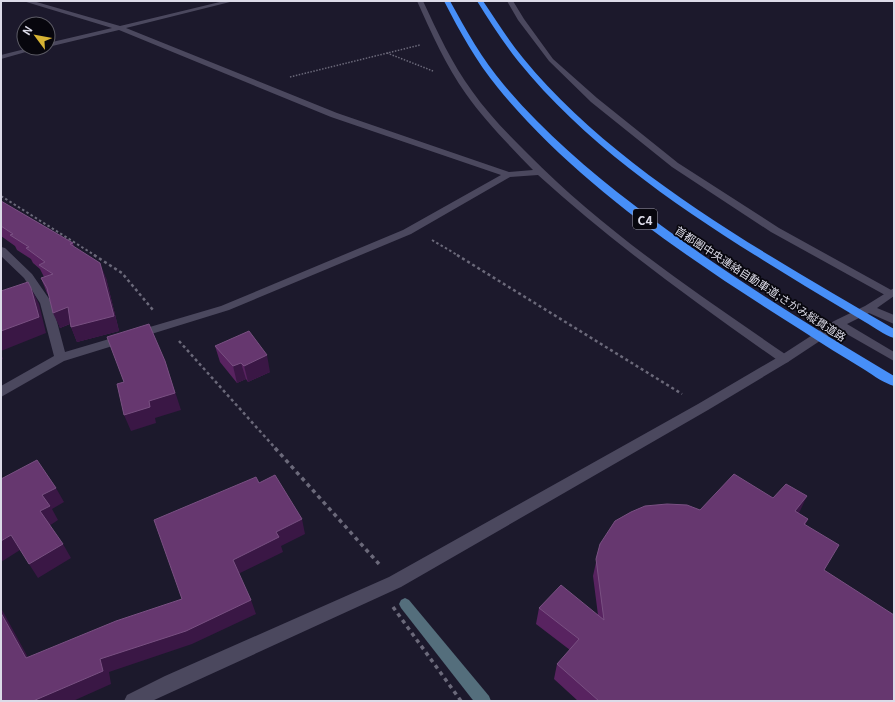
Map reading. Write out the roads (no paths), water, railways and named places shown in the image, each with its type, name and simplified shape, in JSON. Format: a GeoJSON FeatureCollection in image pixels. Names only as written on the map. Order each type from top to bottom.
{"type":"FeatureCollection","features":[{"type":"Feature","properties":{"kind":"highway","name":"首都圏中央連絡自動車道;さがみ縦貫道路"},"geometry":{"type":"LineString","coordinates":[[446,1],[474,52],[489,74],[510,99],[571,159],[665,235],[798,324],[894,382]]}},
{"type":"Feature","properties":{"kind":"highway","name":"首都圏中央連絡自動車道;さがみ縦貫道路"},"geometry":{"type":"LineString","coordinates":[[480,1],[511,49],[528,69],[579,121],[610,148],[651,180],[749,247],[894,334]]}},
{"type":"Feature","properties":{"kind":"street"},"geometry":{"type":"LineString","coordinates":[[26,1],[120,28],[334,115],[508,175]]}},
{"type":"Feature","properties":{"kind":"street"},"geometry":{"type":"LineString","coordinates":[[56,43],[231,1]]}},
{"type":"Feature","properties":{"kind":"street"},"geometry":{"type":"LineString","coordinates":[[420,1],[438,41],[471,96],[539,172],[620,241],[784,359]]}},
{"type":"Feature","properties":{"kind":"street"},"geometry":{"type":"LineString","coordinates":[[133,701],[171,682],[395,582],[702,407],[784,359],[838,324],[869,308],[892,292],[775,230],[675,165],[594,100],[551,60],[521,20],[510,1]]}},
{"type":"Feature","properties":{"kind":"street"},"geometry":{"type":"LineString","coordinates":[[1,57],[16,53]]}},
{"type":"Feature","properties":{"kind":"street"},"geometry":{"type":"LineString","coordinates":[[1,392],[60,358],[225,308],[414,229],[508,175],[539,172]]}},
{"type":"Feature","properties":{"kind":"street"},"geometry":{"type":"LineString","coordinates":[[1,250],[28,276],[46,303],[60,358]]}},
{"type":"Feature","properties":{"kind":"street"},"geometry":{"type":"LineString","coordinates":[[869,308],[894,320]]}},
{"type":"Feature","properties":{"kind":"street"},"geometry":{"type":"LineString","coordinates":[[838,324],[894,357]]}},
{"type":"Feature","properties":{"kind":"waterway"},"geometry":{"type":"LineString","coordinates":[[405,604],[484,701]]}}]}
